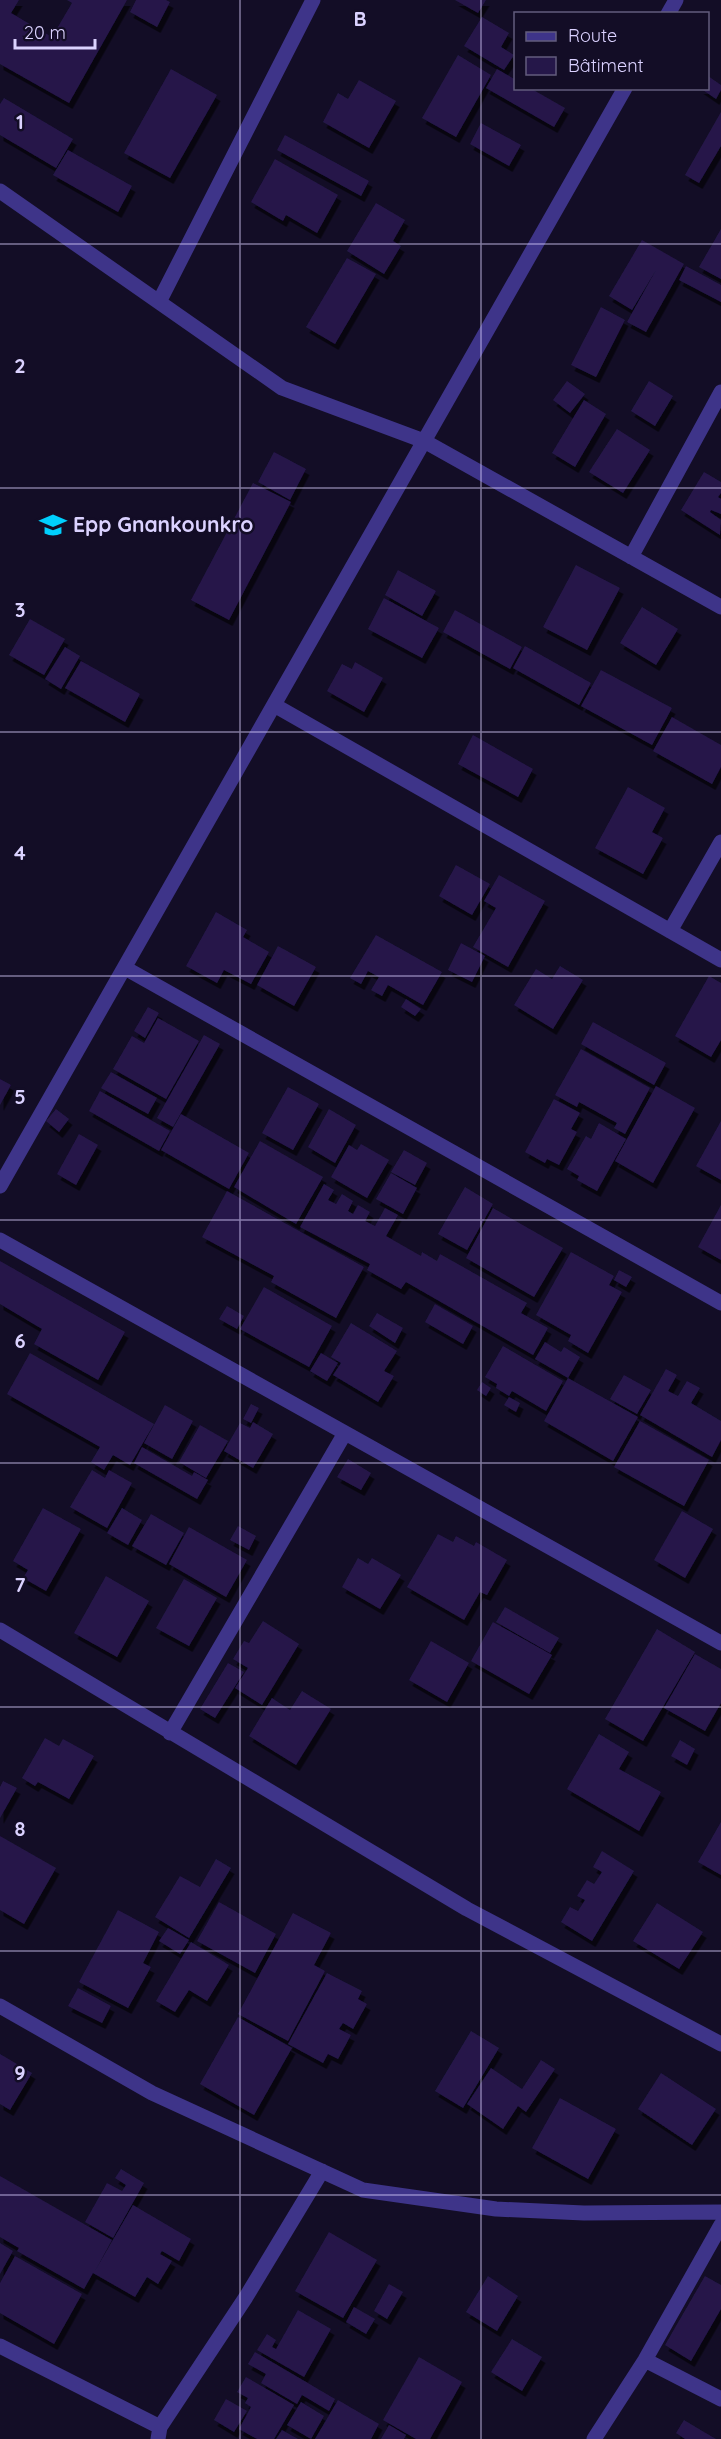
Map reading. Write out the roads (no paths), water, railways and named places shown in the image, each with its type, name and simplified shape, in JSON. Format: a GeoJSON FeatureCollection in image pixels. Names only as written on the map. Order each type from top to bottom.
{"type":"FeatureCollection","features":[{"type":"Feature","properties":{"kind":"street"},"geometry":{"type":"LineString","coordinates":[[159,302],[313,0]]}},
{"type":"Feature","properties":{"kind":"street"},"geometry":{"type":"LineString","coordinates":[[0,1186],[624,90]]}},
{"type":"Feature","properties":{"kind":"street"},"geometry":{"type":"LineString","coordinates":[[0,192],[282,388],[424,441],[721,607]]}},
{"type":"Feature","properties":{"kind":"street"},"geometry":{"type":"LineString","coordinates":[[631,557],[721,392]]}},
{"type":"Feature","properties":{"kind":"street"},"geometry":{"type":"LineString","coordinates":[[274,705],[721,960]]}},
{"type":"Feature","properties":{"kind":"street"},"geometry":{"type":"LineString","coordinates":[[670,931],[721,842]]}},
{"type":"Feature","properties":{"kind":"street"},"geometry":{"type":"LineString","coordinates":[[125,968],[721,1303]]}},
{"type":"Feature","properties":{"kind":"street"},"geometry":{"type":"LineString","coordinates":[[0,1240],[721,1643]]}},
{"type":"Feature","properties":{"kind":"street"},"geometry":{"type":"LineString","coordinates":[[170,1733],[345,1433]]}},
{"type":"Feature","properties":{"kind":"street"},"geometry":{"type":"LineString","coordinates":[[0,1630],[467,1910],[721,2044]]}},
{"type":"Feature","properties":{"kind":"street"},"geometry":{"type":"LineString","coordinates":[[0,2006],[152,2093],[363,2190],[496,2209],[584,2213],[721,2212]]}},
{"type":"Feature","properties":{"kind":"street"},"geometry":{"type":"LineString","coordinates":[[0,2346],[159,2433],[246,2297],[322,2171]]}},
{"type":"Feature","properties":{"kind":"street"},"geometry":{"type":"LineString","coordinates":[[594,2439],[645,2360],[721,2225]]}},
{"type":"Feature","properties":{"kind":"street"},"geometry":{"type":"LineString","coordinates":[[645,2360],[721,2399]]}},
{"type":"Feature","properties":{"kind":"place","name":"Epp Gnankounkro"},"geometry":{"type":"Point","coordinates":[53,525]}}]}
